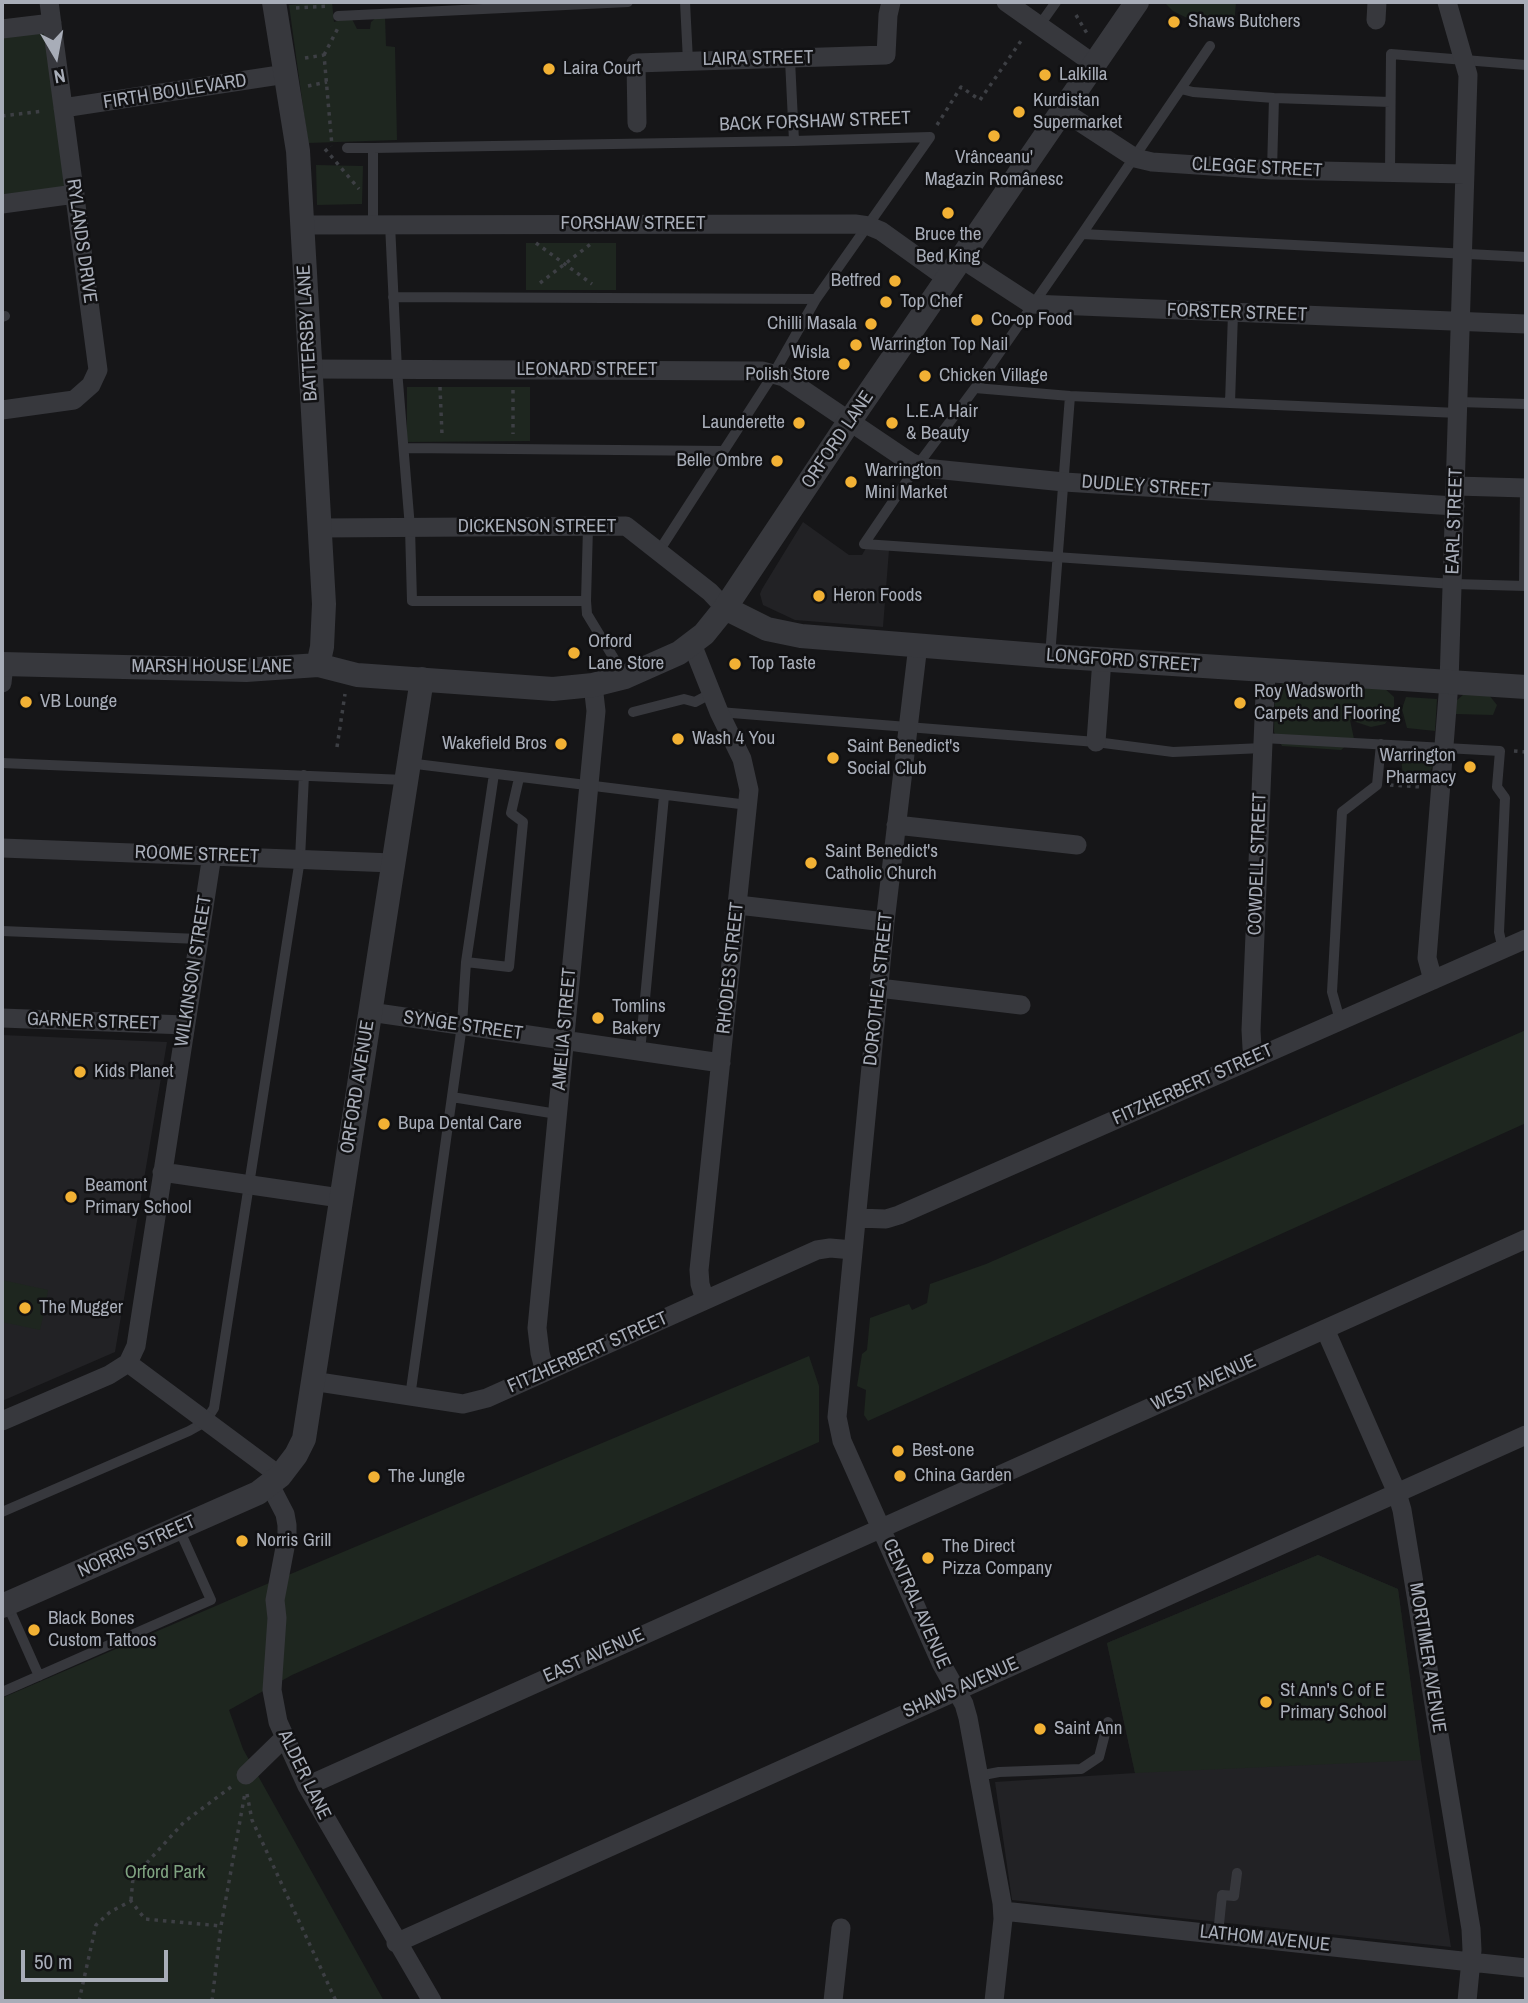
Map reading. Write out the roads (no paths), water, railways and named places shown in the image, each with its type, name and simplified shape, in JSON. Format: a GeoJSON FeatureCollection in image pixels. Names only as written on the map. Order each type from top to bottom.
{"type":"FeatureCollection","features":[{"type":"Feature","properties":{"kind":"street","name":"RYLANDS DRIVE"},"geometry":{"type":"LineString","coordinates":[[2,410],[74,400],[91,385],[98,370],[49,2]]}},
{"type":"Feature","properties":{"kind":"street","name":"BATTERSBY LANE"},"geometry":{"type":"LineString","coordinates":[[274,2],[292,74],[298,151],[324,604],[318,665]]}},
{"type":"Feature","properties":{"kind":"street","name":"LAIRA STREET"},"geometry":{"type":"LineString","coordinates":[[637,123],[636,63],[886,55],[891,2]]}},
{"type":"Feature","properties":{"kind":"street"},"geometry":{"type":"LineString","coordinates":[[1006,2],[1037,24],[1094,54]]}},
{"type":"Feature","properties":{"kind":"street","name":"ORFORD LANE"},"geometry":{"type":"LineString","coordinates":[[422,679],[553,689],[593,685],[625,677],[663,661],[692,644],[714,624],[1063,111],[1094,54],[1138,2]]}},
{"type":"Feature","properties":{"kind":"street","name":"EARL STREET"},"geometry":{"type":"LineString","coordinates":[[1433,980],[1427,958],[1449,683],[1468,75],[1447,2]]}},
{"type":"Feature","properties":{"kind":"street"},"geometry":{"type":"LineString","coordinates":[[2,29],[52,23]]}},
{"type":"Feature","properties":{"kind":"street","name":"FIRTH BOULEVARD"},"geometry":{"type":"LineString","coordinates":[[63,108],[292,74]]}},
{"type":"Feature","properties":{"kind":"street","name":"CLEGGE STREET"},"geometry":{"type":"LineString","coordinates":[[1063,111],[1135,158],[1152,162],[1272,170],[1465,174]]}},
{"type":"Feature","properties":{"kind":"street"},"geometry":{"type":"LineString","coordinates":[[2,204],[75,194]]}},
{"type":"Feature","properties":{"kind":"street","name":"FORSHAW STREET"},"geometry":{"type":"LineString","coordinates":[[302,225],[379,218],[510,224],[869,226]]}},
{"type":"Feature","properties":{"kind":"street"},"geometry":{"type":"LineString","coordinates":[[869,226],[1031,304]]}},
{"type":"Feature","properties":{"kind":"street","name":"FORSTER STREET"},"geometry":{"type":"LineString","coordinates":[[1031,304],[1526,324]]}},
{"type":"Feature","properties":{"kind":"street","name":"LEONARD STREET"},"geometry":{"type":"LineString","coordinates":[[311,369],[762,371],[784,377],[849,422]]}},
{"type":"Feature","properties":{"kind":"street","name":"DUDLEY STREET"},"geometry":{"type":"LineString","coordinates":[[849,422],[917,466],[1064,482],[1455,506]]}},
{"type":"Feature","properties":{"kind":"street"},"geometry":{"type":"LineString","coordinates":[[1456,486],[1526,488]]}},
{"type":"Feature","properties":{"kind":"street","name":"DICKENSON STREET"},"geometry":{"type":"LineString","coordinates":[[320,528],[626,526],[710,592],[725,608]]}},
{"type":"Feature","properties":{"kind":"street","name":"LONGFORD STREET"},"geometry":{"type":"LineString","coordinates":[[725,608],[753,624],[784,634],[1050,656],[1526,687]]}},
{"type":"Feature","properties":{"kind":"street","name":"RHODES STREET"},"geometry":{"type":"LineString","coordinates":[[692,644],[742,759],[747,775],[748,806],[699,1270],[705,1300]]}},
{"type":"Feature","properties":{"kind":"street","name":"DOROTHEA STREET"},"geometry":{"type":"LineString","coordinates":[[853,1250],[885,922],[918,645]]}},
{"type":"Feature","properties":{"kind":"street"},"geometry":{"type":"LineString","coordinates":[[1097,742],[1102,659]]}},
{"type":"Feature","properties":{"kind":"street","name":"MARSH HOUSE LANE"},"geometry":{"type":"LineString","coordinates":[[3,670],[246,670],[318,665],[357,675],[422,679]]}},
{"type":"Feature","properties":{"kind":"street","name":"COWDELL STREET"},"geometry":{"type":"LineString","coordinates":[[1255,1057],[1251,1030],[1266,671]]}},
{"type":"Feature","properties":{"kind":"street","name":"ORFORD AVENUE"},"geometry":{"type":"LineString","coordinates":[[275,1480],[296,1455],[304,1439],[422,679]]}},
{"type":"Feature","properties":{"kind":"street","name":"AMELIA STREET"},"geometry":{"type":"LineString","coordinates":[[545,1372],[537,1328],[596,711],[593,685]]}},
{"type":"Feature","properties":{"kind":"street"},"geometry":{"type":"LineString","coordinates":[[896,825],[1077,845]]}},
{"type":"Feature","properties":{"kind":"street","name":"ROOME STREET"},"geometry":{"type":"LineString","coordinates":[[2,848],[393,863]]}},
{"type":"Feature","properties":{"kind":"street","name":"WILKINSON STREET"},"geometry":{"type":"LineString","coordinates":[[128,1363],[136,1346],[212,855]]}},
{"type":"Feature","properties":{"kind":"street"},"geometry":{"type":"LineString","coordinates":[[738,905],[885,922]]}},
{"type":"Feature","properties":{"kind":"street","name":"FITZHERBERT STREET"},"geometry":{"type":"LineString","coordinates":[[857,1219],[886,1219],[899,1215],[1526,939]]}},
{"type":"Feature","properties":{"kind":"street"},"geometry":{"type":"LineString","coordinates":[[879,988],[1021,1005]]}},
{"type":"Feature","properties":{"kind":"street","name":"SYNGE STREET"},"geometry":{"type":"LineString","coordinates":[[370,1012],[721,1063]]}},
{"type":"Feature","properties":{"kind":"street","name":"GARNER STREET"},"geometry":{"type":"LineString","coordinates":[[2,1018],[185,1025]]}},
{"type":"Feature","properties":{"kind":"street"},"geometry":{"type":"LineString","coordinates":[[162,1172],[340,1198]]}},
{"type":"Feature","properties":{"kind":"street","name":"WEST AVENUE"},"geometry":{"type":"LineString","coordinates":[[881,1527],[1526,1239]]}},
{"type":"Feature","properties":{"kind":"street","name":"FITZHERBERT STREET"},"geometry":{"type":"LineString","coordinates":[[312,1381],[463,1404],[487,1398],[817,1250],[853,1250]]}},
{"type":"Feature","properties":{"kind":"street","name":"CENTRAL AVENUE"},"geometry":{"type":"LineString","coordinates":[[853,1250],[837,1416],[842,1441],[968,1718],[1003,1911],[994,2001]]}},
{"type":"Feature","properties":{"kind":"street","name":"MORTIMER AVENUE"},"geometry":{"type":"LineString","coordinates":[[1325,1329],[1397,1493],[1403,1515],[1471,1929],[1467,2001]]}},
{"type":"Feature","properties":{"kind":"street"},"geometry":{"type":"LineString","coordinates":[[2,1422],[110,1375],[128,1363],[275,1480]]}},
{"type":"Feature","properties":{"kind":"street","name":"SHAWS AVENUE"},"geometry":{"type":"LineString","coordinates":[[396,1943],[1526,1435]]}},
{"type":"Feature","properties":{"kind":"street","name":"NORRIS STREET"},"geometry":{"type":"LineString","coordinates":[[4,1605],[244,1501],[275,1480]]}},
{"type":"Feature","properties":{"kind":"street","name":"ALDER LANE"},"geometry":{"type":"LineString","coordinates":[[275,1480],[287,1525],[275,1600],[277,1618],[272,1690],[284,1738],[307,1786],[432,2001]]}},
{"type":"Feature","properties":{"kind":"street","name":"EAST AVENUE"},"geometry":{"type":"LineString","coordinates":[[307,1786],[881,1527]]}},
{"type":"Feature","properties":{"kind":"street"},"geometry":{"type":"LineString","coordinates":[[246,1775],[284,1738]]}},
{"type":"Feature","properties":{"kind":"street","name":"LATHOM AVENUE"},"geometry":{"type":"LineString","coordinates":[[1003,1911],[1526,1968]]}},
{"type":"Feature","properties":{"kind":"street"},"geometry":{"type":"LineString","coordinates":[[832,2001],[841,1928]]}},
{"type":"Feature","properties":{"kind":"lane"},"geometry":{"type":"LineString","coordinates":[[338,16],[555,3],[628,2]]}},
{"type":"Feature","properties":{"kind":"lane"},"geometry":{"type":"LineString","coordinates":[[685,2],[688,61]]}},
{"type":"Feature","properties":{"kind":"lane"},"geometry":{"type":"LineString","coordinates":[[1037,24],[1056,2]]}},
{"type":"Feature","properties":{"kind":"lane"},"geometry":{"type":"LineString","coordinates":[[1210,46],[1135,158],[864,544],[1453,584],[1525,586],[1526,488]]}},
{"type":"Feature","properties":{"kind":"lane"},"geometry":{"type":"LineString","coordinates":[[1390,172],[1391,54],[1526,65]]}},
{"type":"Feature","properties":{"kind":"lane"},"geometry":{"type":"LineString","coordinates":[[790,60],[794,141]]}},
{"type":"Feature","properties":{"kind":"lane"},"geometry":{"type":"LineString","coordinates":[[1181,89],[1274,98],[1390,102]]}},
{"type":"Feature","properties":{"kind":"lane"},"geometry":{"type":"LineString","coordinates":[[1272,170],[1274,98]]}},
{"type":"Feature","properties":{"kind":"lane","name":"BACK FORSHAW STREET"},"geometry":{"type":"LineString","coordinates":[[347,148],[794,141],[929,136],[816,299],[774,373],[659,551]]}},
{"type":"Feature","properties":{"kind":"lane"},"geometry":{"type":"LineString","coordinates":[[373,148],[379,218],[393,297],[405,448],[412,601],[586,601]]}},
{"type":"Feature","properties":{"kind":"lane"},"geometry":{"type":"LineString","coordinates":[[1082,234],[1464,256],[1526,257]]}},
{"type":"Feature","properties":{"kind":"lane"},"geometry":{"type":"LineString","coordinates":[[393,297],[816,299]]}},
{"type":"Feature","properties":{"kind":"lane"},"geometry":{"type":"LineString","coordinates":[[1230,403],[1233,313]]}},
{"type":"Feature","properties":{"kind":"lane"},"geometry":{"type":"LineString","coordinates":[[975,388],[1070,396],[1230,403],[1459,407],[1526,404]]}},
{"type":"Feature","properties":{"kind":"lane"},"geometry":{"type":"LineString","coordinates":[[1050,656],[1070,396]]}},
{"type":"Feature","properties":{"kind":"lane"},"geometry":{"type":"LineString","coordinates":[[405,448],[723,451]]}},
{"type":"Feature","properties":{"kind":"lane"},"geometry":{"type":"LineString","coordinates":[[588,527],[587,614],[625,677]]}},
{"type":"Feature","properties":{"kind":"lane"},"geometry":{"type":"LineString","coordinates":[[633,712],[684,699],[910,726],[1097,742],[1173,752],[1263,743],[1381,744],[1500,751],[1497,787],[1505,798],[1499,932],[1503,950]]}},
{"type":"Feature","properties":{"kind":"lane"},"geometry":{"type":"LineString","coordinates":[[1340,1020],[1332,992],[1342,813],[1377,785],[1381,744]]}},
{"type":"Feature","properties":{"kind":"lane"},"geometry":{"type":"LineString","coordinates":[[2,762],[304,775],[407,771],[494,774],[748,806]]}},
{"type":"Feature","properties":{"kind":"lane"},"geometry":{"type":"LineString","coordinates":[[410,1398],[462,1025],[466,962],[494,774]]}},
{"type":"Feature","properties":{"kind":"lane"},"geometry":{"type":"LineString","coordinates":[[2,1512],[189,1431],[205,1422],[214,1408],[300,859],[304,775]]}},
{"type":"Feature","properties":{"kind":"lane"},"geometry":{"type":"LineString","coordinates":[[466,962],[509,967],[523,822],[511,813],[519,778]]}},
{"type":"Feature","properties":{"kind":"lane"},"geometry":{"type":"LineString","coordinates":[[640,1052],[664,796]]}},
{"type":"Feature","properties":{"kind":"lane"},"geometry":{"type":"LineString","coordinates":[[2,931],[199,939]]}},
{"type":"Feature","properties":{"kind":"lane"},"geometry":{"type":"LineString","coordinates":[[452,1097],[557,1114]]}},
{"type":"Feature","properties":{"kind":"lane"},"geometry":{"type":"LineString","coordinates":[[2,1692],[211,1600],[179,1528]]}},
{"type":"Feature","properties":{"kind":"lane"},"geometry":{"type":"LineString","coordinates":[[4,1605],[39,1676]]}},
{"type":"Feature","properties":{"kind":"lane"},"geometry":{"type":"LineString","coordinates":[[977,1776],[999,1772],[1081,1769],[1099,1757],[1108,1722]]}},
{"type":"Feature","properties":{"kind":"lane"},"geometry":{"type":"LineString","coordinates":[[1218,1934],[1222,1895],[1234,1896],[1237,1873]]}},
{"type":"Feature","properties":{"kind":"place","name":"Shaws Butchers"},"geometry":{"type":"Point","coordinates":[1174,22]}},
{"type":"Feature","properties":{"kind":"place","name":"Laira Court"},"geometry":{"type":"Point","coordinates":[549,69]}},
{"type":"Feature","properties":{"kind":"place","name":"Lalkilla"},"geometry":{"type":"Point","coordinates":[1045,75]}},
{"type":"Feature","properties":{"kind":"place","name":"Kurdistan Supermarket"},"geometry":{"type":"Point","coordinates":[1019,112]}},
{"type":"Feature","properties":{"kind":"place","name":"Vrânceanu' Magazin Românesc"},"geometry":{"type":"Point","coordinates":[994,136]}},
{"type":"Feature","properties":{"kind":"place","name":"Bruce the Bed King"},"geometry":{"type":"Point","coordinates":[948,213]}},
{"type":"Feature","properties":{"kind":"place","name":"Betfred"},"geometry":{"type":"Point","coordinates":[895,281]}},
{"type":"Feature","properties":{"kind":"place","name":"Top Chef"},"geometry":{"type":"Point","coordinates":[886,302]}},
{"type":"Feature","properties":{"kind":"place","name":"Co-op Food"},"geometry":{"type":"Point","coordinates":[977,320]}},
{"type":"Feature","properties":{"kind":"place","name":"Chilli Masala"},"geometry":{"type":"Point","coordinates":[871,324]}},
{"type":"Feature","properties":{"kind":"place","name":"Warrington Top Nail"},"geometry":{"type":"Point","coordinates":[856,345]}},
{"type":"Feature","properties":{"kind":"place","name":"Wisla Polish Store"},"geometry":{"type":"Point","coordinates":[844,364]}},
{"type":"Feature","properties":{"kind":"place","name":"Chicken Village"},"geometry":{"type":"Point","coordinates":[925,376]}},
{"type":"Feature","properties":{"kind":"place","name":"Launderette"},"geometry":{"type":"Point","coordinates":[799,423]}},
{"type":"Feature","properties":{"kind":"place","name":"L.E.A Hair & Beauty"},"geometry":{"type":"Point","coordinates":[892,423]}},
{"type":"Feature","properties":{"kind":"place","name":"Belle Ombre"},"geometry":{"type":"Point","coordinates":[777,461]}},
{"type":"Feature","properties":{"kind":"place","name":"Warrington Mini Market"},"geometry":{"type":"Point","coordinates":[851,482]}},
{"type":"Feature","properties":{"kind":"place","name":"Heron Foods"},"geometry":{"type":"Point","coordinates":[819,596]}},
{"type":"Feature","properties":{"kind":"place","name":"Orford Lane Store"},"geometry":{"type":"Point","coordinates":[574,653]}},
{"type":"Feature","properties":{"kind":"place","name":"Top Taste"},"geometry":{"type":"Point","coordinates":[735,664]}},
{"type":"Feature","properties":{"kind":"place","name":"VB Lounge"},"geometry":{"type":"Point","coordinates":[26,702]}},
{"type":"Feature","properties":{"kind":"place","name":"Roy Wadsworth Carpets and Flooring"},"geometry":{"type":"Point","coordinates":[1240,703]}},
{"type":"Feature","properties":{"kind":"place","name":"Wash 4 You"},"geometry":{"type":"Point","coordinates":[678,739]}},
{"type":"Feature","properties":{"kind":"place","name":"Wakefield Bros"},"geometry":{"type":"Point","coordinates":[561,744]}},
{"type":"Feature","properties":{"kind":"place","name":"Saint Benedict's Social Club"},"geometry":{"type":"Point","coordinates":[833,758]}},
{"type":"Feature","properties":{"kind":"place","name":"Warrington Pharmacy"},"geometry":{"type":"Point","coordinates":[1470,767]}},
{"type":"Feature","properties":{"kind":"place","name":"Saint Benedict's Catholic Church"},"geometry":{"type":"Point","coordinates":[811,863]}},
{"type":"Feature","properties":{"kind":"place","name":"Tomlins Bakery"},"geometry":{"type":"Point","coordinates":[598,1018]}},
{"type":"Feature","properties":{"kind":"place","name":"Kids Planet"},"geometry":{"type":"Point","coordinates":[80,1072]}},
{"type":"Feature","properties":{"kind":"place","name":"Bupa Dental Care"},"geometry":{"type":"Point","coordinates":[384,1124]}},
{"type":"Feature","properties":{"kind":"place","name":"Beamont Primary School"},"geometry":{"type":"Point","coordinates":[71,1197]}},
{"type":"Feature","properties":{"kind":"place","name":"The Mugger"},"geometry":{"type":"Point","coordinates":[25,1308]}},
{"type":"Feature","properties":{"kind":"place","name":"Best-one"},"geometry":{"type":"Point","coordinates":[898,1451]}},
{"type":"Feature","properties":{"kind":"place","name":"China Garden"},"geometry":{"type":"Point","coordinates":[900,1476]}},
{"type":"Feature","properties":{"kind":"place","name":"The Jungle"},"geometry":{"type":"Point","coordinates":[374,1477]}},
{"type":"Feature","properties":{"kind":"place","name":"Norris Grill"},"geometry":{"type":"Point","coordinates":[242,1541]}},
{"type":"Feature","properties":{"kind":"place","name":"The Direct Pizza Company"},"geometry":{"type":"Point","coordinates":[928,1558]}},
{"type":"Feature","properties":{"kind":"place","name":"Black Bones Custom Tattoos"},"geometry":{"type":"Point","coordinates":[34,1630]}},
{"type":"Feature","properties":{"kind":"place","name":"St Ann's C of E Primary School"},"geometry":{"type":"Point","coordinates":[1266,1702]}},
{"type":"Feature","properties":{"kind":"place","name":"Saint Ann"},"geometry":{"type":"Point","coordinates":[1040,1729]}},
{"type":"Feature","properties":{"kind":"park label","name":"Orford Park"},"geometry":{"type":"Point","coordinates":[165,1873]}}]}
